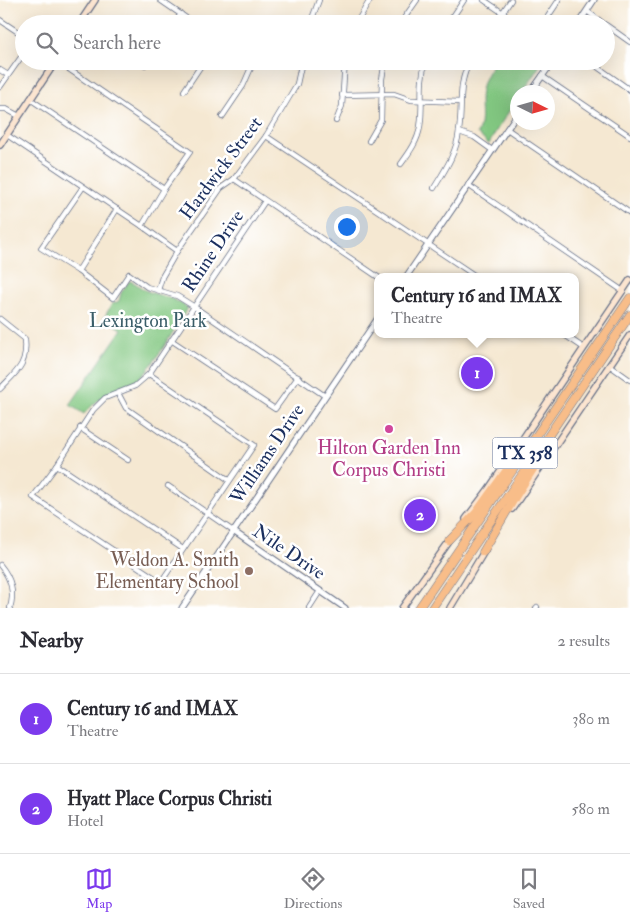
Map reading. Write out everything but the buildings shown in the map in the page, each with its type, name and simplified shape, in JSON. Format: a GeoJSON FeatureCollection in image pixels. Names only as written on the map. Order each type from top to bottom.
{"type":"FeatureCollection","features":[{"type":"Feature","properties":{"kind":"highway","name":"TX 358"},"geometry":{"type":"LineString","coordinates":[[419,608],[630,298]]}},
{"type":"Feature","properties":{"kind":"highway","name":"TX 358"},"geometry":{"type":"LineString","coordinates":[[432,608],[630,315]]}},
{"type":"Feature","properties":{"kind":"highway"},"geometry":{"type":"LineString","coordinates":[[483,552],[517,494],[571,410],[586,381]]}},
{"type":"Feature","properties":{"kind":"highway"},"geometry":{"type":"LineString","coordinates":[[449,541],[476,513],[535,431],[558,404]]}},
{"type":"Feature","properties":{"kind":"main road"},"geometry":{"type":"LineString","coordinates":[[86,15],[95,0]]}},
{"type":"Feature","properties":{"kind":"main road"},"geometry":{"type":"LineString","coordinates":[[0,145],[50,70]]}},
{"type":"Feature","properties":{"kind":"main road"},"geometry":{"type":"LineString","coordinates":[[404,608],[412,593],[449,541],[488,490],[630,280]]}},
{"type":"Feature","properties":{"kind":"main road"},"geometry":{"type":"LineString","coordinates":[[450,608],[483,552],[630,335]]}},
{"type":"Feature","properties":{"kind":"street"},"geometry":{"type":"LineString","coordinates":[[160,0],[180,14]]}},
{"type":"Feature","properties":{"kind":"street"},"geometry":{"type":"LineString","coordinates":[[313,15],[319,0]]}},
{"type":"Feature","properties":{"kind":"street"},"geometry":{"type":"LineString","coordinates":[[361,15],[370,0]]}},
{"type":"Feature","properties":{"kind":"street"},"geometry":{"type":"LineString","coordinates":[[406,15],[416,0]]}},
{"type":"Feature","properties":{"kind":"street"},"geometry":{"type":"LineString","coordinates":[[454,15],[464,0]]}},
{"type":"Feature","properties":{"kind":"street"},"geometry":{"type":"LineString","coordinates":[[484,0],[507,15]]}},
{"type":"Feature","properties":{"kind":"street"},"geometry":{"type":"LineString","coordinates":[[501,15],[511,0]]}},
{"type":"Feature","properties":{"kind":"street"},"geometry":{"type":"LineString","coordinates":[[549,15],[559,0]]}},
{"type":"Feature","properties":{"kind":"street"},"geometry":{"type":"LineString","coordinates":[[584,15],[594,0]]}},
{"type":"Feature","properties":{"kind":"street"},"geometry":{"type":"LineString","coordinates":[[587,11],[593,15]]}},
{"type":"Feature","properties":{"kind":"street"},"geometry":{"type":"LineString","coordinates":[[0,20],[15,30]]}},
{"type":"Feature","properties":{"kind":"street"},"geometry":{"type":"LineString","coordinates":[[615,31],[630,42]]}},
{"type":"Feature","properties":{"kind":"street"},"geometry":{"type":"LineString","coordinates":[[0,87],[15,65]]}},
{"type":"Feature","properties":{"kind":"street"},"geometry":{"type":"LineString","coordinates":[[0,70],[8,75]]}},
{"type":"Feature","properties":{"kind":"street"},"geometry":{"type":"LineString","coordinates":[[69,70],[190,152],[164,189],[142,226]]}},
{"type":"Feature","properties":{"kind":"street"},"geometry":{"type":"LineString","coordinates":[[184,91],[198,70]]}},
{"type":"Feature","properties":{"kind":"street"},"geometry":{"type":"LineString","coordinates":[[222,117],[243,86],[250,70]]}},
{"type":"Feature","properties":{"kind":"street","name":"Hardwick Street"},"geometry":{"type":"LineString","coordinates":[[158,290],[162,277],[178,251],[221,188],[234,179],[266,136],[297,84],[300,70]]}},
{"type":"Feature","properties":{"kind":"street"},"geometry":{"type":"LineString","coordinates":[[336,121],[342,106],[343,70]]}},
{"type":"Feature","properties":{"kind":"street"},"geometry":{"type":"LineString","coordinates":[[369,141],[381,120],[381,94],[384,70]]}},
{"type":"Feature","properties":{"kind":"street"},"geometry":{"type":"LineString","coordinates":[[401,164],[417,139],[420,126],[424,70]]}},
{"type":"Feature","properties":{"kind":"street"},"geometry":{"type":"LineString","coordinates":[[434,188],[454,153],[459,132],[462,80],[466,70]]}},
{"type":"Feature","properties":{"kind":"street"},"geometry":{"type":"LineString","coordinates":[[536,85],[546,70]]}},
{"type":"Feature","properties":{"kind":"street"},"geometry":{"type":"LineString","coordinates":[[602,70],[630,90]]}},
{"type":"Feature","properties":{"kind":"street"},"geometry":{"type":"LineString","coordinates":[[542,76],[630,136]]}},
{"type":"Feature","properties":{"kind":"street"},"geometry":{"type":"LineString","coordinates":[[342,95],[394,94],[411,100],[460,102]]}},
{"type":"Feature","properties":{"kind":"street"},"geometry":{"type":"LineString","coordinates":[[30,100],[164,189]]}},
{"type":"Feature","properties":{"kind":"street"},"geometry":{"type":"LineString","coordinates":[[0,109],[6,109],[19,116]]}},
{"type":"Feature","properties":{"kind":"street"},"geometry":{"type":"LineString","coordinates":[[409,273],[510,125]]}},
{"type":"Feature","properties":{"kind":"street"},"geometry":{"type":"LineString","coordinates":[[507,129],[630,213]]}},
{"type":"Feature","properties":{"kind":"street"},"geometry":{"type":"LineString","coordinates":[[459,132],[474,137],[492,150]]}},
{"type":"Feature","properties":{"kind":"street"},"geometry":{"type":"LineString","coordinates":[[7,135],[178,251]]}},
{"type":"Feature","properties":{"kind":"street"},"geometry":{"type":"LineString","coordinates":[[266,136],[471,273]]}},
{"type":"Feature","properties":{"kind":"street"},"geometry":{"type":"LineString","coordinates":[[234,179],[374,274]]}},
{"type":"Feature","properties":{"kind":"street"},"geometry":{"type":"LineString","coordinates":[[468,185],[623,291]]}},
{"type":"Feature","properties":{"kind":"street"},"geometry":{"type":"LineString","coordinates":[[83,187],[41,248],[78,271],[113,298],[129,274],[147,287],[178,296],[325,396]]}},
{"type":"Feature","properties":{"kind":"street","name":"Rhine Drive"},"geometry":{"type":"LineString","coordinates":[[183,549],[161,582],[33,497],[57,465],[93,410],[106,398],[135,386],[149,374],[265,201]]}},
{"type":"Feature","properties":{"kind":"street"},"geometry":{"type":"LineString","coordinates":[[78,271],[117,209]]}},
{"type":"Feature","properties":{"kind":"street"},"geometry":{"type":"LineString","coordinates":[[0,320],[25,339],[26,349],[24,360],[19,368],[0,389]]}},
{"type":"Feature","properties":{"kind":"street","name":"Williams Drive"},"geometry":{"type":"LineString","coordinates":[[182,608],[374,324]]}},
{"type":"Feature","properties":{"kind":"street"},"geometry":{"type":"LineString","coordinates":[[569,338],[584,348]]}},
{"type":"Feature","properties":{"kind":"street"},"geometry":{"type":"LineString","coordinates":[[171,340],[275,409],[298,377]]}},
{"type":"Feature","properties":{"kind":"street"},"geometry":{"type":"LineString","coordinates":[[609,366],[630,380]]}},
{"type":"Feature","properties":{"kind":"street"},"geometry":{"type":"LineString","coordinates":[[57,465],[183,549],[254,445],[149,374]]}},
{"type":"Feature","properties":{"kind":"street"},"geometry":{"type":"LineString","coordinates":[[118,393],[126,408],[229,480]]}},
{"type":"Feature","properties":{"kind":"street"},"geometry":{"type":"LineString","coordinates":[[80,428],[128,460]]}},
{"type":"Feature","properties":{"kind":"street","name":"Nile Drive"},"geometry":{"type":"LineString","coordinates":[[168,486],[345,608]]}},
{"type":"Feature","properties":{"kind":"street"},"geometry":{"type":"LineString","coordinates":[[0,565],[8,576],[11,587],[12,603],[10,608]]}},
{"type":"Feature","properties":{"kind":"street"},"geometry":{"type":"LineString","coordinates":[[309,608],[320,591]]}},
{"type":"Feature","properties":{"kind":"green space"},"geometry":{"type":"Polygon","coordinates":[[[489,70],[537,70],[527,85],[510,85],[510,110],[489,144],[477,134],[481,118],[480,96],[489,70]]]}},
{"type":"Feature","properties":{"kind":"green space","name":"Lexington Park"},"geometry":{"type":"Polygon","coordinates":[[[129,281],[147,291],[173,299],[188,308],[159,355],[146,372],[132,384],[104,396],[84,414],[70,405],[122,329],[104,318],[112,304],[119,301],[121,293],[129,281]]]}},
{"type":"Feature","properties":{"kind":"place","name":"Century 16 and IMAX"},"geometry":{"type":"Point","coordinates":[477,373]}},
{"type":"Feature","properties":{"kind":"place","name":"Hilton Garden Inn Corpus Christi"},"geometry":{"type":"Point","coordinates":[389,429]}},
{"type":"Feature","properties":{"kind":"place","name":"Hyatt Place Corpus Christi"},"geometry":{"type":"Point","coordinates":[420,515]}},
{"type":"Feature","properties":{"kind":"place","name":"Weldon A. Smith Elementary School"},"geometry":{"type":"Point","coordinates":[249,571]}}]}
